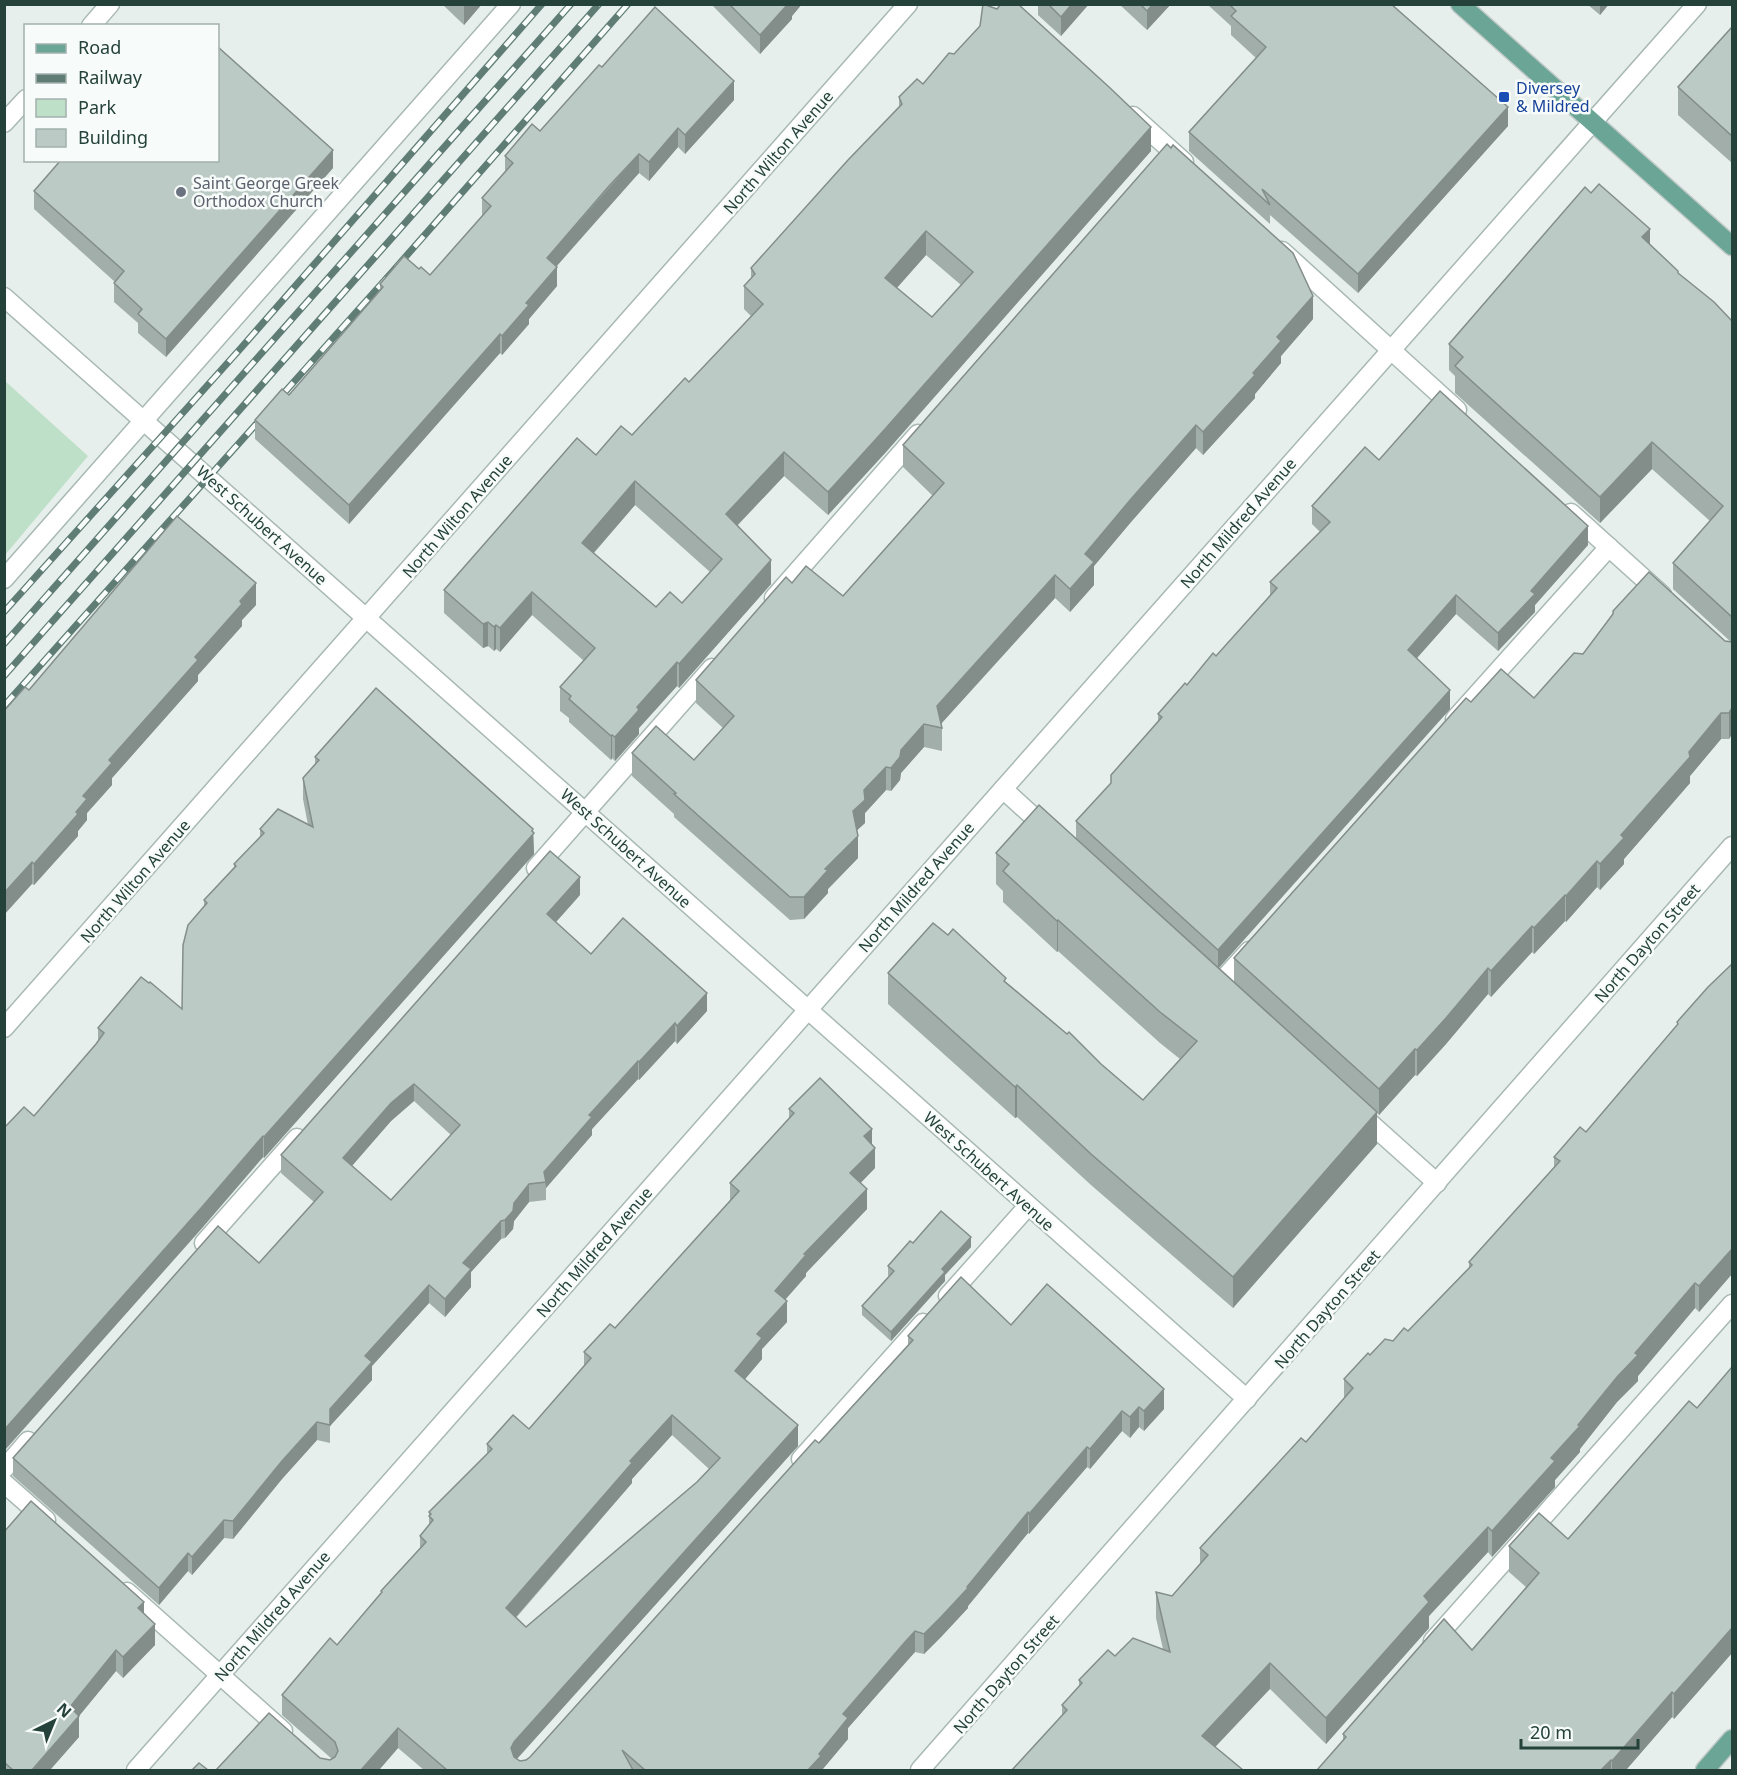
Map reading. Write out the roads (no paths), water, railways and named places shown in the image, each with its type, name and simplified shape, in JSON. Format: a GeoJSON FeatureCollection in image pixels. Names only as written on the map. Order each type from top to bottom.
{"type":"FeatureCollection","features":[{"type":"Feature","properties":{"kind":"main road"},"geometry":{"type":"LineString","coordinates":[[1460,4],[1732,246]]}},
{"type":"Feature","properties":{"kind":"main road"},"geometry":{"type":"LineString","coordinates":[[1705,1770],[1732,1739]]}},
{"type":"Feature","properties":{"kind":"street"},"geometry":{"type":"LineString","coordinates":[[93,24],[110,4]]}},
{"type":"Feature","properties":{"kind":"street"},"geometry":{"type":"LineString","coordinates":[[4,579],[511,4]]}},
{"type":"Feature","properties":{"kind":"street","name":"North Wilton Avenue"},"geometry":{"type":"LineString","coordinates":[[4,1028],[908,4]]}},
{"type":"Feature","properties":{"kind":"street","name":"North Mildred Avenue"},"geometry":{"type":"LineString","coordinates":[[135,1770],[1696,4]]}},
{"type":"Feature","properties":{"kind":"street"},"geometry":{"type":"LineString","coordinates":[[4,123],[24,101]]}},
{"type":"Feature","properties":{"kind":"street"},"geometry":{"type":"LineString","coordinates":[[1124,108],[1165,153],[1194,172]]}},
{"type":"Feature","properties":{"kind":"street"},"geometry":{"type":"LineString","coordinates":[[1271,241],[1470,421]]}},
{"type":"Feature","properties":{"kind":"street","name":"West Schubert Avenue"},"geometry":{"type":"LineString","coordinates":[[4,297],[1247,1399]]}},
{"type":"Feature","properties":{"kind":"street"},"geometry":{"type":"LineString","coordinates":[[761,612],[926,425]]}},
{"type":"Feature","properties":{"kind":"street"},"geometry":{"type":"LineString","coordinates":[[1557,500],[1671,602]]}},
{"type":"Feature","properties":{"kind":"street"},"geometry":{"type":"LineString","coordinates":[[1442,735],[1609,547]]}},
{"type":"Feature","properties":{"kind":"street"},"geometry":{"type":"LineString","coordinates":[[528,877],[722,656]]}},
{"type":"Feature","properties":{"kind":"street"},"geometry":{"type":"LineString","coordinates":[[1003,789],[1064,845]]}},
{"type":"Feature","properties":{"kind":"street","name":"North Dayton Street"},"geometry":{"type":"LineString","coordinates":[[920,1770],[1732,846]]}},
{"type":"Feature","properties":{"kind":"street"},"geometry":{"type":"LineString","coordinates":[[1201,970],[1223,989],[1258,940]]}},
{"type":"Feature","properties":{"kind":"street"},"geometry":{"type":"LineString","coordinates":[[1347,1102],[1437,1183]]}},
{"type":"Feature","properties":{"kind":"street"},"geometry":{"type":"LineString","coordinates":[[195,1253],[306,1128]]}},
{"type":"Feature","properties":{"kind":"street"},"geometry":{"type":"LineString","coordinates":[[786,1476],[1028,1206]]}},
{"type":"Feature","properties":{"kind":"street"},"geometry":{"type":"LineString","coordinates":[[1422,1654],[1732,1304]]}},
{"type":"Feature","properties":{"kind":"street"},"geometry":{"type":"LineString","coordinates":[[4,1468],[36,1433]]}},
{"type":"Feature","properties":{"kind":"street"},"geometry":{"type":"LineString","coordinates":[[4,1483],[56,1529]]}},
{"type":"Feature","properties":{"kind":"street"},"geometry":{"type":"LineString","coordinates":[[117,1583],[295,1742]]}},
{"type":"Feature","properties":{"kind":"railway"},"geometry":{"type":"LineString","coordinates":[[4,612],[241,348],[542,4]]}},
{"type":"Feature","properties":{"kind":"railway"},"geometry":{"type":"LineString","coordinates":[[4,644],[571,4]]}},
{"type":"Feature","properties":{"kind":"railway"},"geometry":{"type":"LineString","coordinates":[[4,676],[599,4]]}},
{"type":"Feature","properties":{"kind":"railway"},"geometry":{"type":"LineString","coordinates":[[4,706],[628,4]]}},
{"type":"Feature","properties":{"kind":"place","name":"Diversey & Mildred"},"geometry":{"type":"Point","coordinates":[1504,97]}},
{"type":"Feature","properties":{"kind":"place","name":"Saint George Greek Orthodox Church"},"geometry":{"type":"Point","coordinates":[181,192]}}]}
